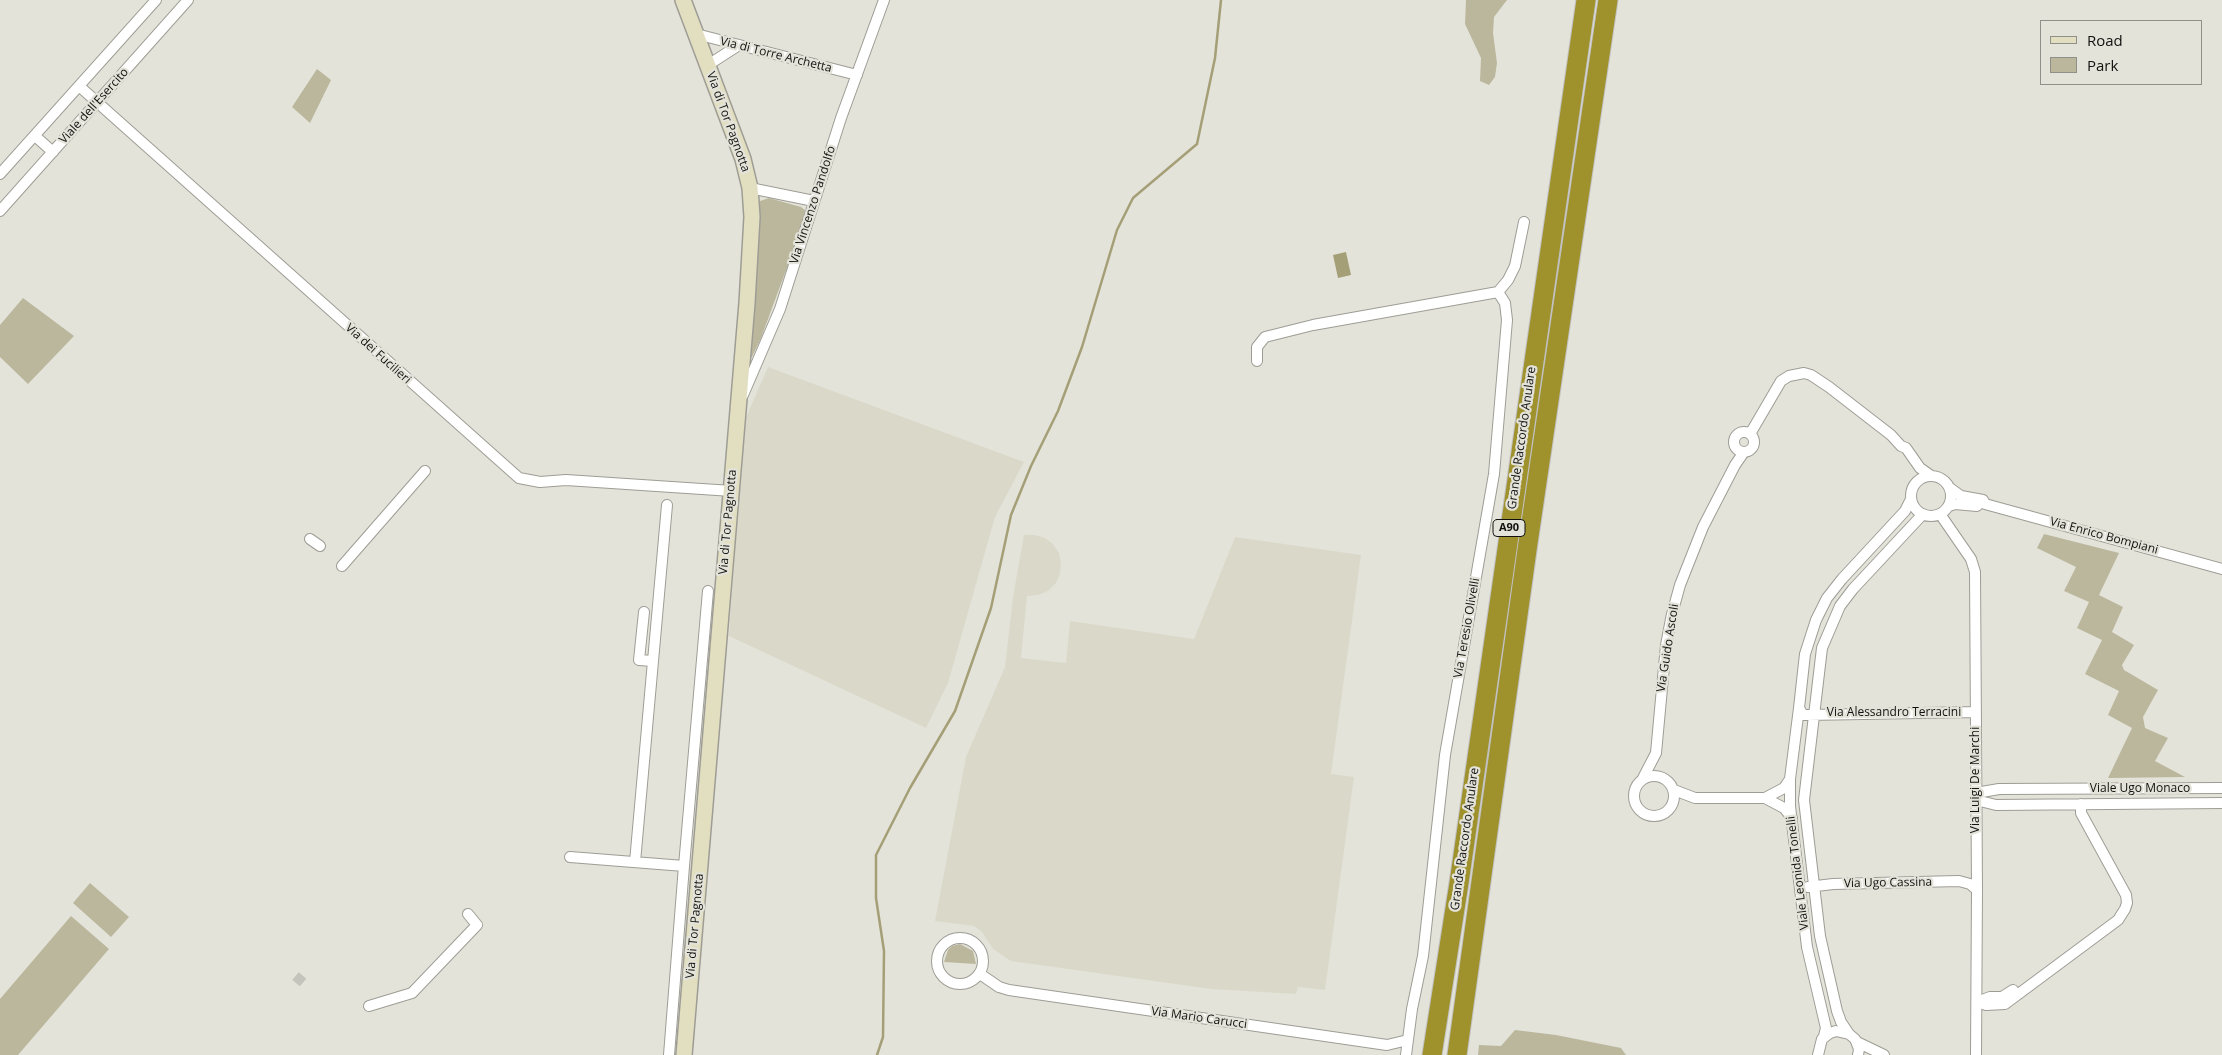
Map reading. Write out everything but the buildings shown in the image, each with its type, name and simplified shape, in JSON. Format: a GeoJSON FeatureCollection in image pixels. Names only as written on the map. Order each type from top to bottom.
{"type":"FeatureCollection","features":[{"type":"Feature","properties":{"kind":"highway","name":"Grande Raccordo Anulare"},"geometry":{"type":"LineString","coordinates":[[1432,1055],[1459,883],[1586,0]]}},
{"type":"Feature","properties":{"kind":"highway","name":"Grande Raccordo Anulare"},"geometry":{"type":"LineString","coordinates":[[1457,1055],[1608,0]]}},
{"type":"Feature","properties":{"kind":"street","name":"Viale dell'Esercito"},"geometry":{"type":"LineString","coordinates":[[0,174],[156,0]]}},
{"type":"Feature","properties":{"kind":"street","name":"Viale dell'Esercito"},"geometry":{"type":"LineString","coordinates":[[0,211],[188,0]]}},
{"type":"Feature","properties":{"kind":"street","name":"Via di Tor Pagnotta"},"geometry":{"type":"LineString","coordinates":[[683,0],[743,159],[750,188],[752,210],[752,241],[732,491],[684,1055]]}},
{"type":"Feature","properties":{"kind":"street","name":"Via Vincenzo Pandolfo"},"geometry":{"type":"LineString","coordinates":[[738,408],[780,309],[814,201],[884,0]]}},
{"type":"Feature","properties":{"kind":"street","name":"Via di Torre Archetta"},"geometry":{"type":"LineString","coordinates":[[696,34],[857,75]]}},
{"type":"Feature","properties":{"kind":"street"},"geometry":{"type":"LineString","coordinates":[[708,65],[739,45]]}},
{"type":"Feature","properties":{"kind":"street","name":"Via dei Fucilieri"},"geometry":{"type":"LineString","coordinates":[[79,86],[519,478],[534,482],[566,480],[732,491]]}},
{"type":"Feature","properties":{"kind":"street"},"geometry":{"type":"LineString","coordinates":[[35,136],[53,152]]}},
{"type":"Feature","properties":{"kind":"street"},"geometry":{"type":"LineString","coordinates":[[750,188],[814,201]]}},
{"type":"Feature","properties":{"kind":"street"},"geometry":{"type":"LineString","coordinates":[[1257,361],[1257,348],[1265,336],[1313,325],[1498,292],[1508,280],[1515,266],[1524,222]]}},
{"type":"Feature","properties":{"kind":"street","name":"Via Teresio Olivelli"},"geometry":{"type":"LineString","coordinates":[[1408,1040],[1424,948],[1445,755],[1494,474],[1507,320],[1505,303],[1498,292]]}},
{"type":"Feature","properties":{"kind":"street"},"geometry":{"type":"LineString","coordinates":[[1750,434],[1781,381],[1796,373],[1810,374],[1891,435],[1901,446],[1912,467],[1913,486],[1911,500],[1913,506],[1923,514],[1934,516],[1940,514],[1949,506],[1950,488],[1942,478],[1930,475],[1920,468],[1906,448],[1901,446]]}},
{"type":"Feature","properties":{"kind":"street"},"geometry":{"type":"LineString","coordinates":[[1743,432],[1750,434],[1754,440],[1753,446],[1748,451],[1741,451],[1734,442],[1737,435],[1743,432]]}},
{"type":"Feature","properties":{"kind":"street","name":"Via Guido Ascoli"},"geometry":{"type":"LineString","coordinates":[[1664,778],[1659,769],[1656,753],[1661,683],[1672,614],[1691,554],[1741,451]]}},
{"type":"Feature","properties":{"kind":"street"},"geometry":{"type":"LineString","coordinates":[[342,566],[425,471]]}},
{"type":"Feature","properties":{"kind":"street"},"geometry":{"type":"LineString","coordinates":[[1913,486],[1918,480],[1930,475]]}},
{"type":"Feature","properties":{"kind":"street","name":"Via Enrico Bompiani"},"geometry":{"type":"LineString","coordinates":[[1950,488],[1961,496],[1982,500],[1985,504],[2222,569]]}},
{"type":"Feature","properties":{"kind":"street","name":"Viale Leonida Tonelli"},"geometry":{"type":"LineString","coordinates":[[1824,1036],[1826,1028],[1808,947],[1799,882],[1790,779],[1805,654],[1816,620],[1827,598],[1842,579],[1905,511],[1911,500]]}},
{"type":"Feature","properties":{"kind":"street","name":"Via Enrico Bompiani"},"geometry":{"type":"LineString","coordinates":[[1949,506],[1967,504],[1981,506],[1985,504]]}},
{"type":"Feature","properties":{"kind":"street"},"geometry":{"type":"LineString","coordinates":[[635,862],[668,505]]}},
{"type":"Feature","properties":{"kind":"street","name":"Viale Leonida Tonelli"},"geometry":{"type":"LineString","coordinates":[[1884,1055],[1857,1042],[1841,1022],[1820,936],[1804,800],[1822,648],[1840,606],[1853,588],[1923,514]]}},
{"type":"Feature","properties":{"kind":"street","name":"Via Luigi De Marchi"},"geometry":{"type":"LineString","coordinates":[[1940,514],[1971,559],[1975,572],[1976,1055]]}},
{"type":"Feature","properties":{"kind":"street"},"geometry":{"type":"LineString","coordinates":[[310,539],[320,546]]}},
{"type":"Feature","properties":{"kind":"street"},"geometry":{"type":"LineString","coordinates":[[669,1055],[708,591]]}},
{"type":"Feature","properties":{"kind":"street"},"geometry":{"type":"LineString","coordinates":[[644,612],[639,660],[653,661]]}},
{"type":"Feature","properties":{"kind":"street"},"geometry":{"type":"LineString","coordinates":[[1799,708],[1803,715],[1813,714]]}},
{"type":"Feature","properties":{"kind":"street","name":"Via Alessandro Terracini"},"geometry":{"type":"LineString","coordinates":[[1813,714],[1976,712]]}},
{"type":"Feature","properties":{"kind":"street","name":"Via Guido Ascoli"},"geometry":{"type":"LineString","coordinates":[[1643,778],[1656,753]]}},
{"type":"Feature","properties":{"kind":"street"},"geometry":{"type":"LineString","coordinates":[[1695,798],[1674,790],[1664,778],[1651,776],[1643,778],[1637,783],[1634,793],[1638,809],[1652,816],[1667,812],[1672,806],[1695,798],[1765,798],[1784,788],[1790,779]]}},
{"type":"Feature","properties":{"kind":"street"},"geometry":{"type":"LineString","coordinates":[[2142,788],[2142,803]]}},
{"type":"Feature","properties":{"kind":"street","name":"Viale Ugo Monaco"},"geometry":{"type":"LineString","coordinates":[[2222,788],[1987,790],[1976,796],[1986,804],[1996,805],[2222,803]]}},
{"type":"Feature","properties":{"kind":"street"},"geometry":{"type":"LineString","coordinates":[[2059,789],[2059,804]]}},
{"type":"Feature","properties":{"kind":"street"},"geometry":{"type":"LineString","coordinates":[[1672,806],[1674,790]]}},
{"type":"Feature","properties":{"kind":"street"},"geometry":{"type":"LineString","coordinates":[[1765,798],[1784,808],[1792,818]]}},
{"type":"Feature","properties":{"kind":"street"},"geometry":{"type":"LineString","coordinates":[[1977,1002],[1986,1006],[2004,1004],[2118,920],[2121,915],[2127,903],[2126,895],[2081,813],[2081,804]]}},
{"type":"Feature","properties":{"kind":"street"},"geometry":{"type":"LineString","coordinates":[[570,857],[684,866]]}},
{"type":"Feature","properties":{"kind":"street","name":"Via Ugo Cassina"},"geometry":{"type":"LineString","coordinates":[[1799,882],[1806,887],[1814,887],[1833,884],[1960,881],[1970,884],[1977,890]]}},
{"type":"Feature","properties":{"kind":"street"},"geometry":{"type":"LineString","coordinates":[[369,1006],[412,993],[478,925],[468,914]]}},
{"type":"Feature","properties":{"kind":"street"},"geometry":{"type":"LineString","coordinates":[[956,939],[972,942],[978,947],[983,957],[980,974],[965,984],[949,981],[942,976],[938,966],[938,957],[942,947],[956,939]]}},
{"type":"Feature","properties":{"kind":"street","name":"Via Mario Carucci"},"geometry":{"type":"LineString","coordinates":[[980,974],[1000,987],[1009,990],[1387,1045],[1408,1040]]}},
{"type":"Feature","properties":{"kind":"street"},"geometry":{"type":"LineString","coordinates":[[1818,1055],[1824,1036],[1836,1031],[1849,1034]]}},
{"type":"Feature","properties":{"kind":"street"},"geometry":{"type":"LineString","coordinates":[[1406,1055],[1408,1040]]}},
{"type":"Feature","properties":{"kind":"street"},"geometry":{"type":"LineString","coordinates":[[1857,1042],[1858,1055]]}},
{"type":"Feature","properties":{"kind":"shaded area"},"geometry":{"type":"Polygon","coordinates":[[[1346,252],[1351,275],[1338,278],[1333,255],[1346,252]]]}},
{"type":"Feature","properties":{"kind":"shaded area"},"geometry":{"type":"Polygon","coordinates":[[[768,367],[1024,462],[995,517],[948,683],[926,728],[729,636],[743,424],[768,367]]]}},
{"type":"Feature","properties":{"kind":"shaded area"},"geometry":{"type":"Polygon","coordinates":[[[1024,535],[1035,535],[1045,538],[1053,544],[1059,553],[1061,563],[1060,574],[1056,583],[1048,591],[1038,595],[1027,596],[1021,658],[1066,663],[1070,621],[1194,639],[1235,537],[1361,555],[1331,774],[1354,777],[1325,990],[1298,987],[1296,994],[1211,989],[1011,961],[993,949],[982,932],[974,926],[935,921],[966,757],[1005,667],[1013,597],[1024,535]]]}},
{"type":"Feature","properties":{"kind":"green space"},"geometry":{"type":"Polygon","coordinates":[[[1466,0],[1507,0],[1494,17],[1493,33],[1497,63],[1495,77],[1489,85],[1480,81],[1481,58],[1465,24],[1466,0]]]}},
{"type":"Feature","properties":{"kind":"green space"},"geometry":{"type":"Polygon","coordinates":[[[317,69],[331,80],[310,123],[292,107],[317,69]]]}},
{"type":"Feature","properties":{"kind":"green space"},"geometry":{"type":"Polygon","coordinates":[[[769,198],[801,207],[806,211],[806,216],[761,338],[752,357],[749,358],[759,206],[760,201],[769,198]]]}},
{"type":"Feature","properties":{"kind":"green space"},"geometry":{"type":"Polygon","coordinates":[[[23,298],[74,336],[28,384],[0,357],[0,325],[23,298]]]}},
{"type":"Feature","properties":{"kind":"green space"},"geometry":{"type":"Polygon","coordinates":[[[2044,534],[2119,553],[2099,595],[2123,607],[2112,632],[2134,645],[2122,665],[2124,670],[2158,690],[2143,717],[2145,728],[2168,738],[2155,761],[2185,777],[2108,778],[2132,728],[2108,715],[2119,691],[2085,674],[2102,640],[2077,628],[2089,602],[2064,591],[2076,567],[2037,548],[2044,534]]]}},
{"type":"Feature","properties":{"kind":"green space"},"geometry":{"type":"Polygon","coordinates":[[[90,883],[129,917],[111,937],[73,903],[90,883]]]}},
{"type":"Feature","properties":{"kind":"green space"},"geometry":{"type":"Polygon","coordinates":[[[71,916],[109,949],[18,1055],[0,1055],[0,999],[71,916]]]}},
{"type":"Feature","properties":{"kind":"green space"},"geometry":{"type":"Polygon","coordinates":[[[960,944],[973,951],[976,964],[944,962],[948,950],[952,946],[960,944]]]}},
{"type":"Feature","properties":{"kind":"green space"},"geometry":{"type":"Polygon","coordinates":[[[1515,1030],[1556,1035],[1621,1048],[1626,1055],[1478,1055],[1479,1045],[1501,1046],[1515,1030]]]}},
{"type":"Feature","properties":{"kind":"waterway"},"geometry":{"type":"LineString","coordinates":[[877,1055],[883,1037],[884,951],[876,898],[876,855],[910,788],[955,711],[991,608],[1011,515],[1031,466],[1058,411],[1082,347],[1117,230],[1133,198],[1197,144],[1215,58],[1221,0]]}},
{"type":"Feature","properties":{"kind":"tunnel"},"geometry":{"type":"LineString","coordinates":[[296,983],[303,975]]}}]}
